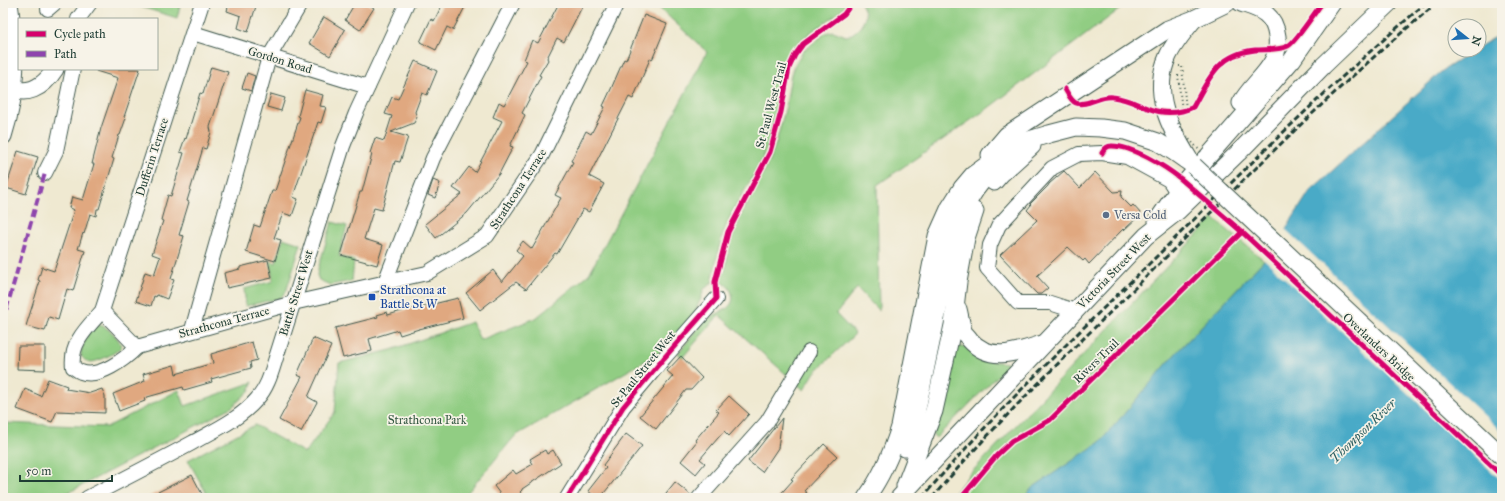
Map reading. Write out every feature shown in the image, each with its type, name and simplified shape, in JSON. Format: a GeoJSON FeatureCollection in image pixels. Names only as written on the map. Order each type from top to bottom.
{"type":"FeatureCollection","features":[{"type":"Feature","properties":{"kind":"main road"},"geometry":{"type":"LineString","coordinates":[[3,136],[12,105],[9,88],[17,53],[9,3]]}},
{"type":"Feature","properties":{"kind":"main road"},"geometry":{"type":"LineString","coordinates":[[866,498],[877,484],[892,454],[900,427],[937,236],[950,207],[962,188],[1007,135],[1168,29],[1194,19],[1227,3]]}},
{"type":"Feature","properties":{"kind":"main road"},"geometry":{"type":"LineString","coordinates":[[1222,140],[1243,99],[1273,61],[1277,49],[1278,37],[1271,20],[1253,7],[1241,3]]}},
{"type":"Feature","properties":{"kind":"main road"},"geometry":{"type":"LineString","coordinates":[[1146,236],[1177,192],[1292,60],[1332,3]]}},
{"type":"Feature","properties":{"kind":"main road","name":"Victoria Street West"},"geometry":{"type":"LineString","coordinates":[[900,497],[1146,236],[1179,210],[1388,3]]}},
{"type":"Feature","properties":{"kind":"main road"},"geometry":{"type":"LineString","coordinates":[[1194,19],[1168,56],[1161,76],[1161,93],[1164,111],[1179,142],[1194,166]]}},
{"type":"Feature","properties":{"kind":"main road"},"geometry":{"type":"LineString","coordinates":[[9,88],[34,90],[50,76],[54,70]]}},
{"type":"Feature","properties":{"kind":"main road","name":"Overlanders Bridge"},"geometry":{"type":"LineString","coordinates":[[1049,134],[1076,127],[1125,131],[1158,142],[1194,166],[1502,456]]}},
{"type":"Feature","properties":{"kind":"main road"},"geometry":{"type":"LineString","coordinates":[[973,174],[1016,144],[1049,134]]}},
{"type":"Feature","properties":{"kind":"main road"},"geometry":{"type":"LineString","coordinates":[[879,498],[902,458],[914,423],[953,238],[963,209],[977,187],[996,168],[1049,134]]}},
{"type":"Feature","properties":{"kind":"main road"},"geometry":{"type":"LineString","coordinates":[[900,497],[934,411],[953,325],[958,282],[973,212],[984,194],[1001,174],[1032,146]]}},
{"type":"Feature","properties":{"kind":"main road"},"geometry":{"type":"LineString","coordinates":[[956,302],[964,333],[976,347],[986,352],[1000,354],[1016,352],[1044,343]]}},
{"type":"Feature","properties":{"kind":"street"},"geometry":{"type":"LineString","coordinates":[[79,18],[89,3]]}},
{"type":"Feature","properties":{"kind":"street","name":"Dufferin Terrace"},"geometry":{"type":"LineString","coordinates":[[73,367],[72,355],[82,332],[102,311],[202,3]]}},
{"type":"Feature","properties":{"kind":"street"},"geometry":{"type":"LineString","coordinates":[[192,330],[269,57],[301,3]]}},
{"type":"Feature","properties":{"kind":"street","name":"Battle Street West"},"geometry":{"type":"LineString","coordinates":[[87,498],[225,425],[251,406],[259,398],[268,383],[339,156],[356,113],[407,3]]}},
{"type":"Feature","properties":{"kind":"street"},"geometry":{"type":"LineString","coordinates":[[386,282],[433,158],[513,3]]}},
{"type":"Feature","properties":{"kind":"street","name":"Strathcona Terrace"},"geometry":{"type":"LineString","coordinates":[[73,367],[82,372],[99,373],[126,357],[137,347],[192,330],[293,303],[427,273],[487,236],[542,155],[617,3]]}},
{"type":"Feature","properties":{"kind":"street","name":"Gordon Road"},"geometry":{"type":"LineString","coordinates":[[193,33],[368,87]]}},
{"type":"Feature","properties":{"kind":"street"},"geometry":{"type":"LineString","coordinates":[[45,173],[56,151],[73,70]]}},
{"type":"Feature","properties":{"kind":"street"},"geometry":{"type":"LineString","coordinates":[[1075,311],[1050,303],[1018,303],[987,268],[990,245],[999,225],[1052,168],[1079,154],[1102,153],[1127,157],[1169,180],[1177,192],[1179,210]]}},
{"type":"Feature","properties":{"kind":"street","name":"St Paul Street West"},"geometry":{"type":"LineString","coordinates":[[567,498],[623,407],[716,299]]}},
{"type":"Feature","properties":{"kind":"street"},"geometry":{"type":"LineString","coordinates":[[102,311],[137,347]]}},
{"type":"Feature","properties":{"kind":"street"},"geometry":{"type":"LineString","coordinates":[[699,498],[767,422],[808,352]]}},
{"type":"Feature","properties":{"kind":"path"},"geometry":{"type":"LineString","coordinates":[[1177,66],[1182,66],[1186,111]]}},
{"type":"Feature","properties":{"kind":"path"},"geometry":{"type":"LineString","coordinates":[[1178,73],[1186,111]]}},
{"type":"Feature","properties":{"kind":"path"},"geometry":{"type":"LineString","coordinates":[[1175,112],[1186,111]]}},
{"type":"Feature","properties":{"kind":"path"},"geometry":{"type":"LineString","coordinates":[[1178,123],[1182,121]]}},
{"type":"Feature","properties":{"kind":"green space"},"geometry":{"type":"Polygon","coordinates":[[[128,3],[181,3],[177,18],[128,3]]]}},
{"type":"Feature","properties":{"kind":"green space","name":"Strathcona Park"},"geometry":{"type":"Polygon","coordinates":[[[654,3],[848,3],[835,16],[806,36],[794,48],[788,58],[781,81],[770,139],[756,170],[725,228],[718,251],[712,283],[704,289],[691,321],[671,346],[515,436],[463,498],[209,498],[188,460],[255,425],[305,453],[335,412],[339,363],[391,350],[472,322],[480,340],[536,318],[589,274],[707,52],[654,3]]]}},
{"type":"Feature","properties":{"kind":"green space"},"geometry":{"type":"Polygon","coordinates":[[[861,3],[1128,3],[987,109],[877,185],[879,311],[857,288],[836,314],[855,334],[815,372],[804,390],[719,315],[682,358],[678,353],[700,326],[707,319],[730,306],[732,302],[733,297],[730,289],[723,283],[719,282],[727,264],[733,231],[768,163],[776,143],[786,106],[791,74],[794,66],[803,51],[826,33],[833,31],[846,36],[856,31],[862,24],[865,16],[861,3]]]}},
{"type":"Feature","properties":{"kind":"green space"},"geometry":{"type":"Polygon","coordinates":[[[1213,218],[1264,260],[1177,352],[1100,442],[1032,488],[1024,498],[951,498],[967,477],[1213,218]]]}},
{"type":"Feature","properties":{"kind":"green space"},"geometry":{"type":"Polygon","coordinates":[[[332,222],[347,226],[339,256],[354,261],[352,281],[330,285],[319,280],[317,275],[332,222]]]}},
{"type":"Feature","properties":{"kind":"green space"},"geometry":{"type":"Polygon","coordinates":[[[283,238],[301,244],[286,292],[280,298],[246,306],[244,289],[273,281],[270,261],[276,263],[283,238]]]}},
{"type":"Feature","properties":{"kind":"green space"},"geometry":{"type":"Polygon","coordinates":[[[98,325],[105,327],[112,333],[119,340],[121,347],[106,357],[89,362],[81,356],[81,351],[90,328],[98,325]]]}},
{"type":"Feature","properties":{"kind":"green space"},"geometry":{"type":"Polygon","coordinates":[[[954,345],[966,348],[988,361],[1007,363],[1007,366],[936,438],[933,435],[954,345]]]}},
{"type":"Feature","properties":{"kind":"green space"},"geometry":{"type":"Polygon","coordinates":[[[253,382],[249,391],[232,407],[58,498],[3,498],[3,423],[107,427],[179,390],[185,406],[253,382]]]}},
{"type":"Feature","properties":{"kind":"water","name":"Thompson River"},"geometry":{"type":"Polygon","coordinates":[[[1502,33],[1502,498],[1024,498],[1032,488],[1100,442],[1177,352],[1269,255],[1310,191],[1442,71],[1462,58],[1487,58],[1487,42],[1502,33]]]}},
{"type":"Feature","properties":{"kind":"pier"},"geometry":{"type":"Polygon","coordinates":[[[1284,228],[1502,432],[1502,481],[1263,258],[1284,228]]]}},
{"type":"Feature","properties":{"kind":"building"},"geometry":{"type":"Polygon","coordinates":[[[229,3],[257,3],[248,32],[238,28],[241,16],[227,11],[229,3]]]}},
{"type":"Feature","properties":{"kind":"building"},"geometry":{"type":"Polygon","coordinates":[[[355,3],[367,3],[374,8],[360,30],[345,20],[355,3]]]}},
{"type":"Feature","properties":{"kind":"building"},"geometry":{"type":"Polygon","coordinates":[[[443,3],[467,3],[453,30],[447,27],[436,50],[420,42],[431,19],[434,21],[443,3]]]}},
{"type":"Feature","properties":{"kind":"building"},"geometry":{"type":"Polygon","coordinates":[[[559,3],[584,3],[564,42],[557,38],[547,58],[548,60],[539,75],[541,76],[522,113],[525,115],[510,146],[513,147],[499,174],[467,213],[436,238],[425,224],[462,194],[453,188],[469,167],[475,172],[502,121],[493,117],[499,102],[504,105],[527,61],[524,60],[532,40],[538,43],[559,3]]]}},
{"type":"Feature","properties":{"kind":"building"},"geometry":{"type":"Polygon","coordinates":[[[644,15],[667,24],[652,60],[650,59],[633,99],[629,97],[589,176],[604,184],[589,212],[583,209],[557,254],[555,253],[526,289],[516,282],[480,310],[466,293],[493,270],[502,282],[523,256],[516,250],[523,241],[532,249],[561,198],[555,195],[573,162],[571,161],[586,131],[591,134],[605,107],[603,106],[624,59],[626,60],[644,15]]]}},
{"type":"Feature","properties":{"kind":"building"},"geometry":{"type":"Polygon","coordinates":[[[324,17],[345,30],[330,56],[309,43],[324,17]]]}},
{"type":"Feature","properties":{"kind":"building"},"geometry":{"type":"Polygon","coordinates":[[[415,61],[437,71],[427,95],[422,93],[415,112],[417,117],[414,123],[391,132],[408,137],[400,162],[395,161],[382,210],[374,208],[364,239],[383,245],[377,265],[341,255],[360,192],[362,192],[372,154],[370,153],[375,138],[384,141],[392,116],[385,114],[392,97],[398,99],[415,61]]]}},
{"type":"Feature","properties":{"kind":"building"},"geometry":{"type":"Polygon","coordinates":[[[211,67],[228,72],[210,127],[211,132],[206,149],[203,148],[187,201],[189,202],[179,235],[184,236],[171,279],[174,280],[167,299],[157,295],[156,297],[154,296],[151,306],[136,301],[145,272],[154,275],[160,257],[152,254],[163,221],[161,220],[168,195],[171,196],[184,153],[180,152],[185,138],[186,139],[200,93],[203,94],[211,67]]]}},
{"type":"Feature","properties":{"kind":"building"},"geometry":{"type":"Polygon","coordinates":[[[140,70],[124,117],[126,118],[112,158],[114,159],[99,209],[97,209],[96,216],[90,214],[78,249],[85,251],[73,291],[67,289],[58,320],[49,317],[45,331],[26,326],[40,281],[38,280],[42,267],[54,271],[74,210],[69,208],[72,197],[83,200],[94,164],[92,164],[101,128],[118,78],[96,71],[140,70]]]}},
{"type":"Feature","properties":{"kind":"building"},"geometry":{"type":"Polygon","coordinates":[[[247,73],[255,76],[251,91],[242,88],[247,73]]]}},
{"type":"Feature","properties":{"kind":"building"},"geometry":{"type":"Polygon","coordinates":[[[305,90],[323,95],[320,106],[326,107],[321,123],[318,122],[293,197],[298,199],[292,216],[283,213],[274,238],[281,240],[275,261],[246,252],[254,225],[260,227],[272,191],[275,191],[300,117],[298,116],[305,90]]]}},
{"type":"Feature","properties":{"kind":"building"},"geometry":{"type":"Polygon","coordinates":[[[271,94],[285,98],[281,111],[267,107],[271,94]]]}},
{"type":"Feature","properties":{"kind":"building"},"geometry":{"type":"Polygon","coordinates":[[[18,151],[38,157],[26,194],[6,188],[18,151]]]}},
{"type":"Feature","properties":{"kind":"building"},"geometry":{"type":"Polygon","coordinates":[[[1064,171],[1080,188],[1095,172],[1114,192],[1122,191],[1121,197],[1131,207],[1133,205],[1141,214],[1124,230],[1123,229],[1089,264],[1085,259],[1083,261],[1068,247],[1037,276],[1048,288],[1041,294],[1037,294],[1000,255],[1037,220],[1027,210],[1031,205],[1030,204],[1064,171]]]}},
{"type":"Feature","properties":{"kind":"building"},"geometry":{"type":"Polygon","coordinates":[[[433,180],[440,183],[435,198],[428,195],[433,180]]]}},
{"type":"Feature","properties":{"kind":"building"},"geometry":{"type":"Polygon","coordinates":[[[268,260],[272,278],[227,288],[224,273],[240,269],[240,267],[268,260]]]}},
{"type":"Feature","properties":{"kind":"building"},"geometry":{"type":"Polygon","coordinates":[[[458,298],[463,318],[400,335],[398,330],[369,339],[372,351],[343,358],[335,328],[378,317],[377,315],[387,312],[388,315],[458,298]]]}},
{"type":"Feature","properties":{"kind":"building"},"geometry":{"type":"Polygon","coordinates":[[[313,338],[331,346],[308,397],[317,402],[301,432],[279,420],[302,377],[297,375],[313,338]]]}},
{"type":"Feature","properties":{"kind":"building"},"geometry":{"type":"Polygon","coordinates":[[[252,342],[257,360],[250,362],[251,368],[211,379],[212,382],[184,390],[183,387],[144,398],[145,401],[119,411],[113,394],[145,381],[143,374],[174,365],[176,374],[213,363],[211,354],[252,342]]]}},
{"type":"Feature","properties":{"kind":"building"},"geometry":{"type":"Polygon","coordinates":[[[18,346],[45,346],[45,370],[17,369],[18,346]]]}},
{"type":"Feature","properties":{"kind":"building"},"geometry":{"type":"Polygon","coordinates":[[[681,356],[702,378],[691,390],[686,390],[656,429],[640,416],[673,376],[667,371],[681,356]]]}},
{"type":"Feature","properties":{"kind":"building"},"geometry":{"type":"Polygon","coordinates":[[[48,379],[67,386],[66,389],[90,393],[102,389],[105,396],[105,413],[57,411],[52,422],[17,409],[25,389],[41,396],[48,379]]]}},
{"type":"Feature","properties":{"kind":"building"},"geometry":{"type":"Polygon","coordinates":[[[729,396],[749,414],[729,436],[724,431],[700,459],[705,463],[696,474],[681,461],[697,441],[695,440],[719,412],[716,410],[729,396]]]}},
{"type":"Feature","properties":{"kind":"building"},"geometry":{"type":"Polygon","coordinates":[[[782,418],[778,448],[762,472],[748,461],[782,418]]]}},
{"type":"Feature","properties":{"kind":"building"},"geometry":{"type":"Polygon","coordinates":[[[626,434],[642,446],[600,498],[597,498],[588,491],[606,468],[603,465],[626,434]]]}},
{"type":"Feature","properties":{"kind":"building"},"geometry":{"type":"Polygon","coordinates":[[[824,444],[837,456],[804,491],[807,493],[802,498],[777,498],[793,480],[791,479],[824,444]]]}},
{"type":"Feature","properties":{"kind":"building"},"geometry":{"type":"Polygon","coordinates":[[[545,450],[547,454],[553,450],[561,463],[522,489],[520,492],[525,498],[503,498],[494,486],[513,470],[516,474],[533,464],[530,459],[545,450]]]}},
{"type":"Feature","properties":{"kind":"building"},"geometry":{"type":"Polygon","coordinates":[[[192,475],[202,494],[193,498],[146,498],[192,475]]]}},
{"type":"Feature","properties":{"kind":"building"},"geometry":{"type":"Polygon","coordinates":[[[675,482],[691,495],[691,498],[662,498],[675,482]]]}},
{"type":"Feature","properties":{"kind":"railway"},"geometry":{"type":"LineString","coordinates":[[922,498],[1005,406],[1252,162],[1355,65],[1426,3]]}},
{"type":"Feature","properties":{"kind":"railway"},"geometry":{"type":"LineString","coordinates":[[932,498],[1014,408],[1259,165],[1364,66],[1437,3]]}},
{"type":"Feature","properties":{"kind":"marked path"},"geometry":{"type":"LineString","coordinates":[[3,321],[45,173]]}},
{"type":"Feature","properties":{"kind":"cycle path","name":"St Paul West Trail"},"geometry":{"type":"LineString","coordinates":[[567,498],[623,407],[716,299],[715,282],[728,232],[770,152],[781,112],[789,68],[795,55],[803,44],[844,14],[852,3]]}},
{"type":"Feature","properties":{"kind":"cycle path"},"geometry":{"type":"LineString","coordinates":[[1065,89],[1073,101],[1080,104],[1113,97],[1131,101],[1146,108],[1163,112],[1172,113],[1188,109],[1193,107],[1204,86],[1223,62],[1242,52],[1284,48],[1288,46],[1300,33],[1322,3]]}},
{"type":"Feature","properties":{"kind":"cycle path"},"geometry":{"type":"LineString","coordinates":[[1102,153],[1105,148],[1109,146],[1128,149],[1158,163],[1181,179],[1242,232],[1502,476]]}},
{"type":"Feature","properties":{"kind":"cycle path","name":"Rivers Trail"},"geometry":{"type":"LineString","coordinates":[[961,498],[997,455],[1012,441],[1050,420],[1242,232]]}},
{"type":"Feature","properties":{"kind":"place","name":"Versa Cold"},"geometry":{"type":"Point","coordinates":[1106,215]}},
{"type":"Feature","properties":{"kind":"place","name":"Strathcona at Battle St W"},"geometry":{"type":"Point","coordinates":[372,297]}}]}
